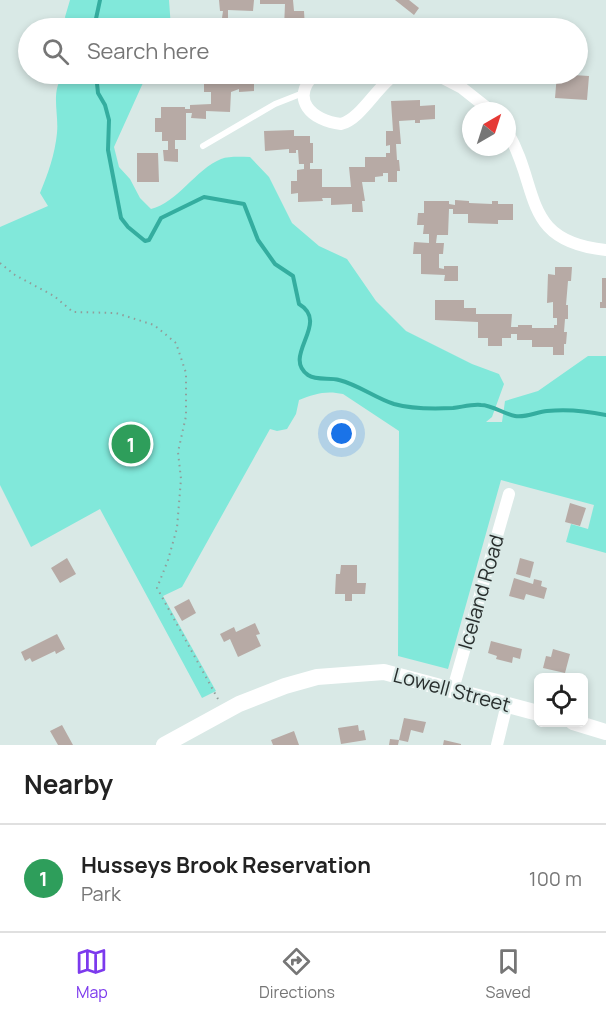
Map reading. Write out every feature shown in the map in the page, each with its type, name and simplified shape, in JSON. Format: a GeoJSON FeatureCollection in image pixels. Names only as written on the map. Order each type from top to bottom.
{"type":"FeatureCollection","features":[{"type":"Feature","properties":{"kind":"main road","name":"Lowell Street"},"geometry":{"type":"LineString","coordinates":[[164,745],[225,712],[285,686],[317,677],[384,672],[534,712]]}},
{"type":"Feature","properties":{"kind":"main road"},"geometry":{"type":"LineString","coordinates":[[588,727],[606,732]]}},
{"type":"Feature","properties":{"kind":"street"},"geometry":{"type":"LineString","coordinates":[[306,84],[303,93],[305,104],[313,114],[341,124],[353,117],[383,84]]}},
{"type":"Feature","properties":{"kind":"street"},"geometry":{"type":"LineString","coordinates":[[454,84],[480,102]]}},
{"type":"Feature","properties":{"kind":"street"},"geometry":{"type":"LineString","coordinates":[[516,148],[539,212],[549,229],[557,236],[579,245],[606,250]]}},
{"type":"Feature","properties":{"kind":"street","name":"Iceland Road"},"geometry":{"type":"LineString","coordinates":[[453,689],[509,494]]}},
{"type":"Feature","properties":{"kind":"street"},"geometry":{"type":"LineString","coordinates":[[497,745],[507,704]]}},
{"type":"Feature","properties":{"kind":"lane"},"geometry":{"type":"LineString","coordinates":[[203,146],[275,104],[303,93]]}},
{"type":"Feature","properties":{"kind":"path"},"geometry":{"type":"LineString","coordinates":[[0,263],[15,275],[54,296],[73,312],[116,314],[154,325],[176,343],[186,372],[186,416],[178,452],[181,479],[177,528],[157,588],[225,712]]}},
{"type":"Feature","properties":{"kind":"green space"},"geometry":{"type":"Polygon","coordinates":[[[70,0],[169,0],[170,18],[65,17],[70,0]]]}},
{"type":"Feature","properties":{"kind":"green space"},"geometry":{"type":"Polygon","coordinates":[[[59,84],[142,84],[114,147],[119,167],[130,179],[140,198],[151,209],[169,200],[203,170],[221,159],[250,157],[269,177],[292,223],[319,246],[347,259],[376,301],[406,331],[472,364],[499,374],[504,384],[492,417],[486,422],[502,422],[505,401],[538,391],[588,356],[606,356],[606,553],[566,542],[571,524],[588,529],[594,505],[501,480],[448,669],[398,656],[399,431],[343,394],[331,392],[315,394],[299,400],[296,414],[287,429],[277,431],[270,429],[182,587],[163,596],[216,691],[202,698],[100,509],[31,547],[0,485],[0,227],[48,206],[40,193],[55,149],[59,84]]]}},
{"type":"Feature","properties":{"kind":"building"},"geometry":{"type":"Polygon","coordinates":[[[219,0],[254,0],[253,11],[228,10],[228,18],[222,18],[223,11],[220,11],[219,0]]]}},
{"type":"Feature","properties":{"kind":"building"},"geometry":{"type":"Polygon","coordinates":[[[260,0],[293,0],[294,11],[304,11],[304,18],[284,18],[285,4],[260,4],[260,0]]]}},
{"type":"Feature","properties":{"kind":"building"},"geometry":{"type":"Polygon","coordinates":[[[395,0],[409,0],[419,8],[414,15],[395,0]]]}},
{"type":"Feature","properties":{"kind":"building"},"geometry":{"type":"Polygon","coordinates":[[[589,76],[587,100],[555,98],[556,84],[588,84],[589,76]]]}},
{"type":"Feature","properties":{"kind":"building"},"geometry":{"type":"Polygon","coordinates":[[[204,84],[254,84],[254,91],[239,92],[239,89],[231,92],[230,112],[206,111],[206,119],[191,118],[192,113],[186,113],[186,140],[175,140],[178,162],[164,161],[163,150],[168,150],[168,141],[162,141],[162,132],[155,132],[155,118],[161,118],[161,107],[190,109],[190,105],[211,104],[211,92],[204,92],[204,84]]]}},
{"type":"Feature","properties":{"kind":"building"},"geometry":{"type":"Polygon","coordinates":[[[420,100],[420,106],[435,105],[435,119],[420,120],[420,123],[415,123],[415,120],[399,121],[401,144],[396,144],[400,171],[397,171],[397,182],[388,182],[388,173],[383,173],[383,176],[375,177],[375,182],[362,182],[365,201],[362,201],[363,212],[352,212],[352,204],[331,205],[331,198],[322,198],[323,201],[298,202],[298,193],[291,194],[291,181],[297,181],[297,170],[304,169],[304,164],[299,164],[298,150],[296,153],[289,153],[289,149],[265,151],[264,131],[294,130],[294,136],[310,136],[310,143],[313,143],[313,163],[310,163],[310,169],[322,169],[322,187],[351,187],[349,167],[365,167],[365,157],[386,157],[386,153],[390,153],[390,145],[386,146],[386,131],[393,131],[391,101],[420,100]]]}},
{"type":"Feature","properties":{"kind":"building"},"geometry":{"type":"Polygon","coordinates":[[[137,153],[158,153],[159,182],[137,182],[137,153]]]}},
{"type":"Feature","properties":{"kind":"building"},"geometry":{"type":"Polygon","coordinates":[[[455,200],[469,201],[469,203],[492,204],[492,201],[498,201],[498,204],[513,204],[513,220],[498,220],[498,224],[468,223],[468,214],[453,214],[453,209],[449,209],[448,235],[437,235],[436,243],[444,243],[443,254],[439,254],[439,268],[458,266],[458,281],[444,281],[445,275],[421,274],[421,254],[413,254],[414,242],[429,243],[429,234],[423,234],[424,225],[417,225],[418,213],[424,213],[424,201],[449,201],[449,204],[455,205],[455,200]]]}},
{"type":"Feature","properties":{"kind":"building"},"geometry":{"type":"Polygon","coordinates":[[[555,267],[572,267],[571,281],[568,281],[566,305],[568,305],[568,319],[565,319],[564,332],[567,332],[564,355],[553,355],[553,347],[532,347],[532,340],[517,340],[517,334],[511,334],[511,338],[502,338],[502,346],[488,346],[488,338],[478,338],[478,322],[435,320],[435,300],[464,300],[464,308],[476,308],[476,314],[512,314],[511,327],[532,325],[532,328],[554,328],[554,325],[557,325],[557,318],[553,318],[553,302],[547,303],[548,274],[555,275],[555,267]]]}},
{"type":"Feature","properties":{"kind":"building"},"geometry":{"type":"Polygon","coordinates":[[[602,278],[606,278],[606,308],[600,308],[602,278]]]}},
{"type":"Feature","properties":{"kind":"building"},"geometry":{"type":"Polygon","coordinates":[[[570,503],[586,508],[580,526],[565,522],[570,503]]]}},
{"type":"Feature","properties":{"kind":"building"},"geometry":{"type":"Polygon","coordinates":[[[67,558],[76,574],[60,583],[51,568],[67,558]]]}},
{"type":"Feature","properties":{"kind":"building"},"geometry":{"type":"Polygon","coordinates":[[[520,558],[534,562],[530,578],[516,574],[520,558]]]}},
{"type":"Feature","properties":{"kind":"building"},"geometry":{"type":"Polygon","coordinates":[[[341,565],[357,565],[357,583],[366,583],[365,594],[352,594],[352,601],[345,601],[345,594],[335,594],[336,574],[340,574],[341,565]]]}},
{"type":"Feature","properties":{"kind":"building"},"geometry":{"type":"Polygon","coordinates":[[[514,578],[533,584],[534,579],[542,581],[541,586],[547,588],[544,599],[526,594],[524,600],[509,596],[514,578]]]}},
{"type":"Feature","properties":{"kind":"building"},"geometry":{"type":"Polygon","coordinates":[[[189,599],[196,613],[182,621],[174,607],[189,599]]]}},
{"type":"Feature","properties":{"kind":"building"},"geometry":{"type":"Polygon","coordinates":[[[255,623],[260,634],[256,635],[261,646],[238,657],[230,639],[224,642],[220,634],[234,627],[236,632],[255,623]]]}},
{"type":"Feature","properties":{"kind":"building"},"geometry":{"type":"Polygon","coordinates":[[[57,634],[65,649],[56,654],[55,651],[32,662],[30,658],[25,661],[21,652],[57,634]]]}},
{"type":"Feature","properties":{"kind":"building"},"geometry":{"type":"Polygon","coordinates":[[[491,641],[522,649],[520,659],[513,657],[512,663],[496,659],[497,656],[488,653],[491,641]]]}},
{"type":"Feature","properties":{"kind":"building"},"geometry":{"type":"Polygon","coordinates":[[[553,649],[570,654],[565,673],[543,668],[546,656],[551,657],[553,649]]]}},
{"type":"Feature","properties":{"kind":"building"},"geometry":{"type":"Polygon","coordinates":[[[404,718],[426,722],[423,733],[411,730],[408,742],[399,740],[404,718]]]}},
{"type":"Feature","properties":{"kind":"building"},"geometry":{"type":"Polygon","coordinates":[[[62,725],[73,745],[58,745],[50,731],[62,725]]]}},
{"type":"Feature","properties":{"kind":"building"},"geometry":{"type":"Polygon","coordinates":[[[358,725],[359,731],[364,730],[366,740],[341,744],[338,728],[358,725]]]}},
{"type":"Feature","properties":{"kind":"building"},"geometry":{"type":"Polygon","coordinates":[[[294,731],[299,745],[273,745],[271,740],[294,731]]]}},
{"type":"Feature","properties":{"kind":"building"},"geometry":{"type":"Polygon","coordinates":[[[390,739],[399,740],[398,745],[389,745],[390,739]]]}},
{"type":"Feature","properties":{"kind":"building"},"geometry":{"type":"Polygon","coordinates":[[[444,740],[461,744],[461,745],[443,745],[444,740]]]}},
{"type":"Feature","properties":{"kind":"waterway"},"geometry":{"type":"LineString","coordinates":[[96,18],[100,0]]}},
{"type":"Feature","properties":{"kind":"waterway"},"geometry":{"type":"LineString","coordinates":[[97,84],[98,93],[105,105],[109,120],[108,150],[121,218],[145,241],[149,240],[161,218],[204,197],[244,204],[258,240],[275,264],[293,276],[299,304],[307,312],[310,320],[300,359],[301,367],[308,375],[346,382],[394,404],[408,407],[453,408],[481,405],[519,416],[562,410],[606,415]]}},
{"type":"Feature","properties":{"kind":"place","name":"Husseys Brook Reservation"},"geometry":{"type":"Point","coordinates":[131,444]}}]}
